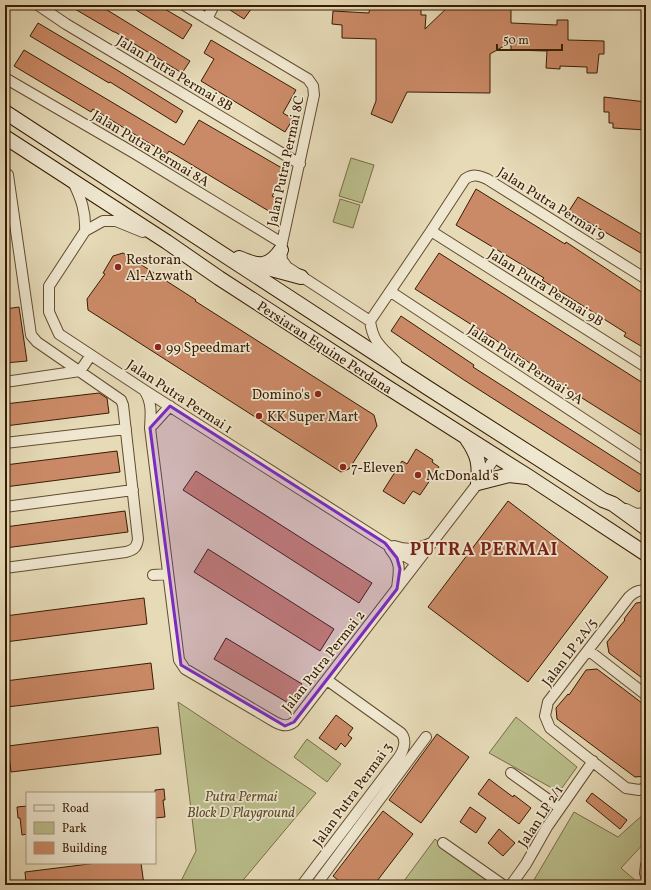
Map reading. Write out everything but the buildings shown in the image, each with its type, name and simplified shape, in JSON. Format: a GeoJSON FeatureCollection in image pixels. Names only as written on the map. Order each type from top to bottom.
{"type":"FeatureCollection","features":[{"type":"Feature","properties":{"kind":"street","name":"Jalan Putra Permai 8B"},"geometry":{"type":"LineString","coordinates":[[38,5],[66,24],[300,164]]}},
{"type":"Feature","properties":{"kind":"street","name":"Jalan Putra Permai 8C"},"geometry":{"type":"LineString","coordinates":[[184,5],[308,79],[313,86],[314,95],[281,247]]}},
{"type":"Feature","properties":{"kind":"street"},"geometry":{"type":"LineString","coordinates":[[207,18],[214,5]]}},
{"type":"Feature","properties":{"kind":"street","name":"Jalan Putra Permai 8A"},"geometry":{"type":"LineString","coordinates":[[5,78],[134,153],[281,247]]}},
{"type":"Feature","properties":{"kind":"street","name":"Persiaran Equine Perdana"},"geometry":{"type":"LineString","coordinates":[[5,112],[428,388],[608,502],[646,528]]}},
{"type":"Feature","properties":{"kind":"street","name":"Persiaran Equine Perdana"},"geometry":{"type":"LineString","coordinates":[[5,137],[72,182],[167,242],[219,278],[646,554]]}},
{"type":"Feature","properties":{"kind":"street"},"geometry":{"type":"LineString","coordinates":[[5,175],[8,175],[31,335],[37,342],[121,400],[123,405],[138,539],[137,546],[133,550],[5,568]]}},
{"type":"Feature","properties":{"kind":"street","name":"Jalan Putra Permai 9"},"geometry":{"type":"LineString","coordinates":[[370,321],[391,292],[464,179],[471,175],[478,175],[487,179],[646,279]]}},
{"type":"Feature","properties":{"kind":"street"},"geometry":{"type":"LineString","coordinates":[[72,182],[84,209],[85,231]]}},
{"type":"Feature","properties":{"kind":"street","name":"Jalan Putra Permai 1"},"geometry":{"type":"LineString","coordinates":[[167,242],[116,221],[103,221],[85,231],[49,286],[48,312],[59,334],[144,390],[416,563]]}},
{"type":"Feature","properties":{"kind":"street","name":"Jalan Putra Permai 9B"},"geometry":{"type":"LineString","coordinates":[[431,231],[646,367]]}},
{"type":"Feature","properties":{"kind":"street"},"geometry":{"type":"LineString","coordinates":[[204,242],[254,265],[301,277]]}},
{"type":"Feature","properties":{"kind":"street"},"geometry":{"type":"LineString","coordinates":[[254,265],[265,264],[275,259],[281,247]]}},
{"type":"Feature","properties":{"kind":"street"},"geometry":{"type":"LineString","coordinates":[[281,247],[282,260],[287,267],[370,321],[377,343],[405,373]]}},
{"type":"Feature","properties":{"kind":"street","name":"Jalan Putra Permai 9A"},"geometry":{"type":"LineString","coordinates":[[391,292],[646,460]]}},
{"type":"Feature","properties":{"kind":"street"},"geometry":{"type":"LineString","coordinates":[[5,382],[80,372],[91,355]]}},
{"type":"Feature","properties":{"kind":"street"},"geometry":{"type":"LineString","coordinates":[[428,388],[449,410],[491,438],[496,447],[496,456]]}},
{"type":"Feature","properties":{"kind":"street","name":"Jalan Putra Permai 2"},"geometry":{"type":"LineString","coordinates":[[144,390],[149,397],[150,428],[179,660],[185,669],[275,722],[285,726],[294,722],[327,680],[478,483],[496,456]]}},
{"type":"Feature","properties":{"kind":"street"},"geometry":{"type":"LineString","coordinates":[[150,428],[170,406]]}},
{"type":"Feature","properties":{"kind":"street"},"geometry":{"type":"LineString","coordinates":[[5,443],[126,429]]}},
{"type":"Feature","properties":{"kind":"street"},"geometry":{"type":"LineString","coordinates":[[464,435],[476,451],[480,468],[478,483],[509,475],[529,477]]}},
{"type":"Feature","properties":{"kind":"street"},"geometry":{"type":"LineString","coordinates":[[496,456],[502,452],[513,453],[577,491],[636,514],[646,513]]}},
{"type":"Feature","properties":{"kind":"street"},"geometry":{"type":"LineString","coordinates":[[5,506],[133,490]]}},
{"type":"Feature","properties":{"kind":"street","name":"Jalan Putra Permai 1"},"geometry":{"type":"LineString","coordinates":[[385,543],[405,550],[420,548],[433,542]]}},
{"type":"Feature","properties":{"kind":"street","name":"Jalan Putra Permai 1"},"geometry":{"type":"LineString","coordinates":[[385,543],[397,558],[400,569],[397,589]]}},
{"type":"Feature","properties":{"kind":"street"},"geometry":{"type":"LineString","coordinates":[[153,575],[168,574]]}},
{"type":"Feature","properties":{"kind":"street","name":"Jalan LP 2A/5"},"geometry":{"type":"LineString","coordinates":[[592,761],[550,728],[545,716],[548,702],[629,597],[638,591],[646,591]]}},
{"type":"Feature","properties":{"kind":"street"},"geometry":{"type":"LineString","coordinates":[[588,650],[646,695]]}},
{"type":"Feature","properties":{"kind":"street","name":"Jalan Putra Permai 3"},"geometry":{"type":"LineString","coordinates":[[302,885],[402,754],[404,746],[404,736],[401,733],[327,680]]}},
{"type":"Feature","properties":{"kind":"street"},"geometry":{"type":"LineString","coordinates":[[316,885],[426,737]]}},
{"type":"Feature","properties":{"kind":"street"},"geometry":{"type":"LineString","coordinates":[[592,761],[626,788],[639,790],[646,788]]}},
{"type":"Feature","properties":{"kind":"street","name":"Jalan LP 2/1"},"geometry":{"type":"LineString","coordinates":[[511,885],[526,864],[547,827],[592,761]]}},
{"type":"Feature","properties":{"kind":"street"},"geometry":{"type":"LineString","coordinates":[[511,773],[560,808]]}},
{"type":"Feature","properties":{"kind":"street"},"geometry":{"type":"LineString","coordinates":[[443,843],[503,885]]}},
{"type":"Feature","properties":{"kind":"street"},"geometry":{"type":"LineString","coordinates":[[646,866],[644,873],[646,876]]}},
{"type":"Feature","properties":{"kind":"highlighted area"},"geometry":{"type":"Polygon","coordinates":[[[170,406],[385,543],[397,558],[400,569],[397,589],[294,722],[285,726],[181,665],[150,428],[170,406]]]}},
{"type":"Feature","properties":{"kind":"green space"},"geometry":{"type":"Polygon","coordinates":[[[351,158],[374,165],[362,203],[339,196],[351,158]]]}},
{"type":"Feature","properties":{"kind":"green space"},"geometry":{"type":"Polygon","coordinates":[[[340,199],[360,205],[353,228],[333,222],[340,199]]]}},
{"type":"Feature","properties":{"kind":"green space","name":"Putra Permai Block D Playground"},"geometry":{"type":"Polygon","coordinates":[[[178,702],[316,793],[239,885],[179,885],[196,851],[178,702]]]}},
{"type":"Feature","properties":{"kind":"green space"},"geometry":{"type":"Polygon","coordinates":[[[516,717],[577,767],[559,792],[489,753],[516,717]]]}},
{"type":"Feature","properties":{"kind":"green space"},"geometry":{"type":"Polygon","coordinates":[[[307,739],[341,764],[327,782],[294,757],[307,739]]]}},
{"type":"Feature","properties":{"kind":"green space"},"geometry":{"type":"Polygon","coordinates":[[[574,812],[618,837],[646,812],[646,841],[621,868],[636,881],[633,885],[531,885],[574,812]]]}},
{"type":"Feature","properties":{"kind":"green space"},"geometry":{"type":"Polygon","coordinates":[[[435,839],[494,885],[401,885],[435,839]]]}},
{"type":"Feature","properties":{"kind":"place","name":"Restoran Al-Azwath"},"geometry":{"type":"Point","coordinates":[118,267]}},
{"type":"Feature","properties":{"kind":"place","name":"99 Speedmart"},"geometry":{"type":"Point","coordinates":[158,347]}},
{"type":"Feature","properties":{"kind":"place","name":"Domino's"},"geometry":{"type":"Point","coordinates":[318,394]}},
{"type":"Feature","properties":{"kind":"place","name":"KK Super Mart"},"geometry":{"type":"Point","coordinates":[259,416]}},
{"type":"Feature","properties":{"kind":"place","name":"7-Eleven"},"geometry":{"type":"Point","coordinates":[343,467]}},
{"type":"Feature","properties":{"kind":"place","name":"McDonald's"},"geometry":{"type":"Point","coordinates":[418,475]}},
{"type":"Feature","properties":{"kind":"district","name":"PUTRA PERMAI"},"geometry":{"type":"Point","coordinates":[484,549]}}]}
